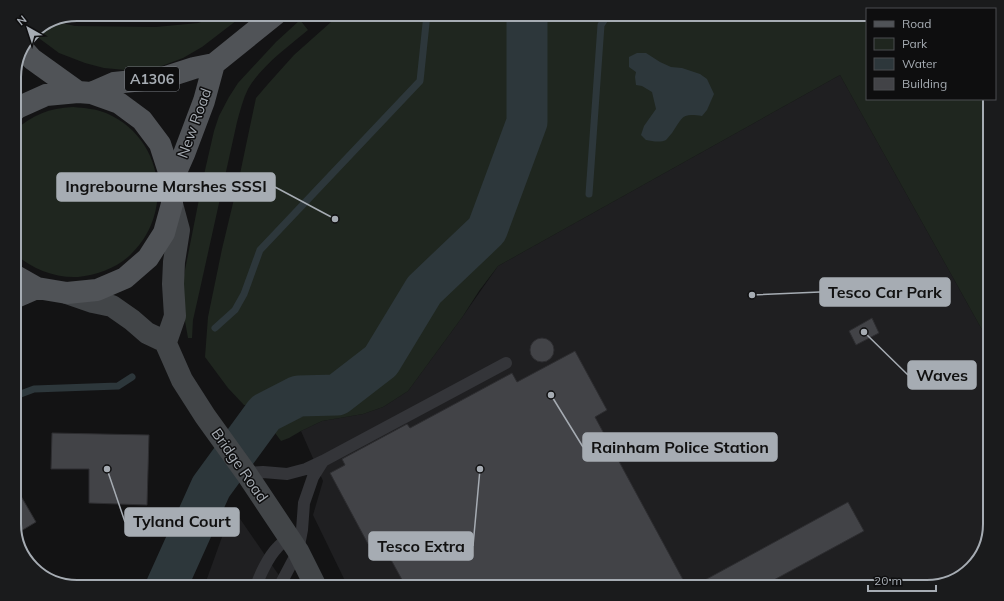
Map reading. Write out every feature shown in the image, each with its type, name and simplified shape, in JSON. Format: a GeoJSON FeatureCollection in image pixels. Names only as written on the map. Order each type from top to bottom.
{"type":"FeatureCollection","features":[{"type":"Feature","properties":{"kind":"main road","name":"New Road"},"geometry":{"type":"LineString","coordinates":[[84,93],[114,83],[163,78],[194,68],[214,64],[267,21]]}},
{"type":"Feature","properties":{"kind":"main road"},"geometry":{"type":"LineString","coordinates":[[21,279],[37,288],[67,293],[93,302],[112,306],[147,333],[166,342],[175,316],[173,284],[174,262],[179,230],[172,204],[172,181],[160,144],[142,120],[119,103],[84,93],[32,59],[27,53]]}},
{"type":"Feature","properties":{"kind":"main road","name":"New Road"},"geometry":{"type":"LineString","coordinates":[[172,181],[184,154],[204,100],[214,64]]}},
{"type":"Feature","properties":{"kind":"main road"},"geometry":{"type":"LineString","coordinates":[[21,106],[46,95],[84,93]]}},
{"type":"Feature","properties":{"kind":"main road"},"geometry":{"type":"LineString","coordinates":[[67,293],[97,290],[125,278],[148,258],[164,233],[172,204]]}},
{"type":"Feature","properties":{"kind":"main road"},"geometry":{"type":"LineString","coordinates":[[21,295],[37,288]]}},
{"type":"Feature","properties":{"kind":"main road","name":"Bridge Road"},"geometry":{"type":"LineString","coordinates":[[166,342],[182,380],[293,545],[312,580]]}},
{"type":"Feature","properties":{"kind":"lane"},"geometry":{"type":"LineString","coordinates":[[246,473],[263,472],[288,474],[306,469],[506,363]]}},
{"type":"Feature","properties":{"kind":"lane"},"geometry":{"type":"LineString","coordinates":[[281,580],[293,545],[302,530],[304,503],[313,477],[323,461]]}},
{"type":"Feature","properties":{"kind":"lane"},"geometry":{"type":"LineString","coordinates":[[259,580],[276,548],[293,545]]}},
{"type":"Feature","properties":{"kind":"shaded area"},"geometry":{"type":"Polygon","coordinates":[[[840,75],[983,331],[983,531],[976,552],[967,564],[955,573],[934,580],[345,580],[313,515],[323,481],[301,431],[322,421],[363,414],[383,407],[408,391],[498,266],[840,75]]]}},
{"type":"Feature","properties":{"kind":"shaded area"},"geometry":{"type":"Polygon","coordinates":[[[236,513],[282,580],[207,580],[222,537],[236,513]]]}},
{"type":"Feature","properties":{"kind":"green space"},"geometry":{"type":"Polygon","coordinates":[[[204,21],[236,21],[202,47],[183,58],[159,67],[136,71],[104,68],[85,63],[59,53],[48,45],[48,29],[62,23],[75,26],[156,27],[198,23],[204,21]]]}},
{"type":"Feature","properties":{"kind":"green space"},"geometry":{"type":"Polygon","coordinates":[[[299,21],[301,21],[308,30],[275,57],[260,72],[248,89],[243,101],[193,320],[192,338],[188,338],[183,310],[184,275],[214,131],[219,116],[238,83],[276,42],[299,21]]]}},
{"type":"Feature","properties":{"kind":"green space"},"geometry":{"type":"Polygon","coordinates":[[[332,21],[866,21],[866,100],[983,100],[983,331],[840,75],[498,266],[408,391],[383,407],[363,414],[322,421],[281,441],[255,406],[244,405],[228,388],[205,357],[208,317],[256,98],[294,55],[332,21]]]}},
{"type":"Feature","properties":{"kind":"green space"},"geometry":{"type":"Polygon","coordinates":[[[73,107],[90,109],[106,113],[126,125],[141,140],[151,159],[157,179],[157,200],[153,221],[143,240],[128,257],[117,265],[98,273],[78,277],[52,274],[36,268],[21,259],[21,125],[41,113],[73,107]]]}},
{"type":"Feature","properties":{"kind":"water"},"geometry":{"type":"Polygon","coordinates":[[[637,53],[646,53],[671,67],[682,68],[700,74],[707,79],[714,94],[707,110],[702,116],[690,115],[683,117],[672,133],[664,141],[656,142],[646,140],[641,135],[644,126],[656,109],[652,92],[642,86],[636,85],[636,72],[629,67],[629,57],[637,53]]]}},
{"type":"Feature","properties":{"kind":"building"},"geometry":{"type":"Polygon","coordinates":[[[872,318],[879,333],[856,345],[849,331],[872,318]]]}},
{"type":"Feature","properties":{"kind":"building"},"geometry":{"type":"Polygon","coordinates":[[[542,338],[551,341],[554,350],[551,359],[542,362],[533,359],[530,350],[533,341],[542,338]]]}},
{"type":"Feature","properties":{"kind":"building"},"geometry":{"type":"Polygon","coordinates":[[[575,351],[607,410],[595,417],[683,580],[402,580],[379,538],[368,544],[330,473],[345,465],[342,459],[407,424],[410,428],[512,373],[517,382],[575,351]]]}},
{"type":"Feature","properties":{"kind":"building"},"geometry":{"type":"Polygon","coordinates":[[[52,433],[149,435],[147,505],[89,503],[89,469],[51,469],[52,433]]]}},
{"type":"Feature","properties":{"kind":"building"},"geometry":{"type":"Polygon","coordinates":[[[21,496],[36,522],[21,531],[21,496]]]}},
{"type":"Feature","properties":{"kind":"building"},"geometry":{"type":"Polygon","coordinates":[[[848,502],[864,531],[774,580],[705,580],[848,502]]]}},
{"type":"Feature","properties":{"kind":"waterway"},"geometry":{"type":"LineString","coordinates":[[215,328],[235,310],[244,294],[260,250],[420,81],[426,21]]}},
{"type":"Feature","properties":{"kind":"waterway"},"geometry":{"type":"LineString","coordinates":[[169,580],[211,487],[265,413],[298,396],[337,395],[381,361],[424,290],[487,230],[527,122],[527,21]]}},
{"type":"Feature","properties":{"kind":"waterway"},"geometry":{"type":"LineString","coordinates":[[589,194],[601,25],[604,21]]}},
{"type":"Feature","properties":{"kind":"waterway"},"geometry":{"type":"LineString","coordinates":[[21,394],[34,389],[118,386],[132,377]]}},
{"type":"Feature","properties":{"kind":"place","name":"Ingrebourne Marshes SSSI"},"geometry":{"type":"Point","coordinates":[335,219]}},
{"type":"Feature","properties":{"kind":"place","name":"Tesco Car Park"},"geometry":{"type":"Point","coordinates":[752,295]}},
{"type":"Feature","properties":{"kind":"place","name":"Waves"},"geometry":{"type":"Point","coordinates":[864,332]}},
{"type":"Feature","properties":{"kind":"place","name":"Rainham Police Station"},"geometry":{"type":"Point","coordinates":[551,395]}},
{"type":"Feature","properties":{"kind":"place","name":"Tyland Court"},"geometry":{"type":"Point","coordinates":[107,469]}},
{"type":"Feature","properties":{"kind":"place","name":"Tesco Extra"},"geometry":{"type":"Point","coordinates":[480,469]}}]}
